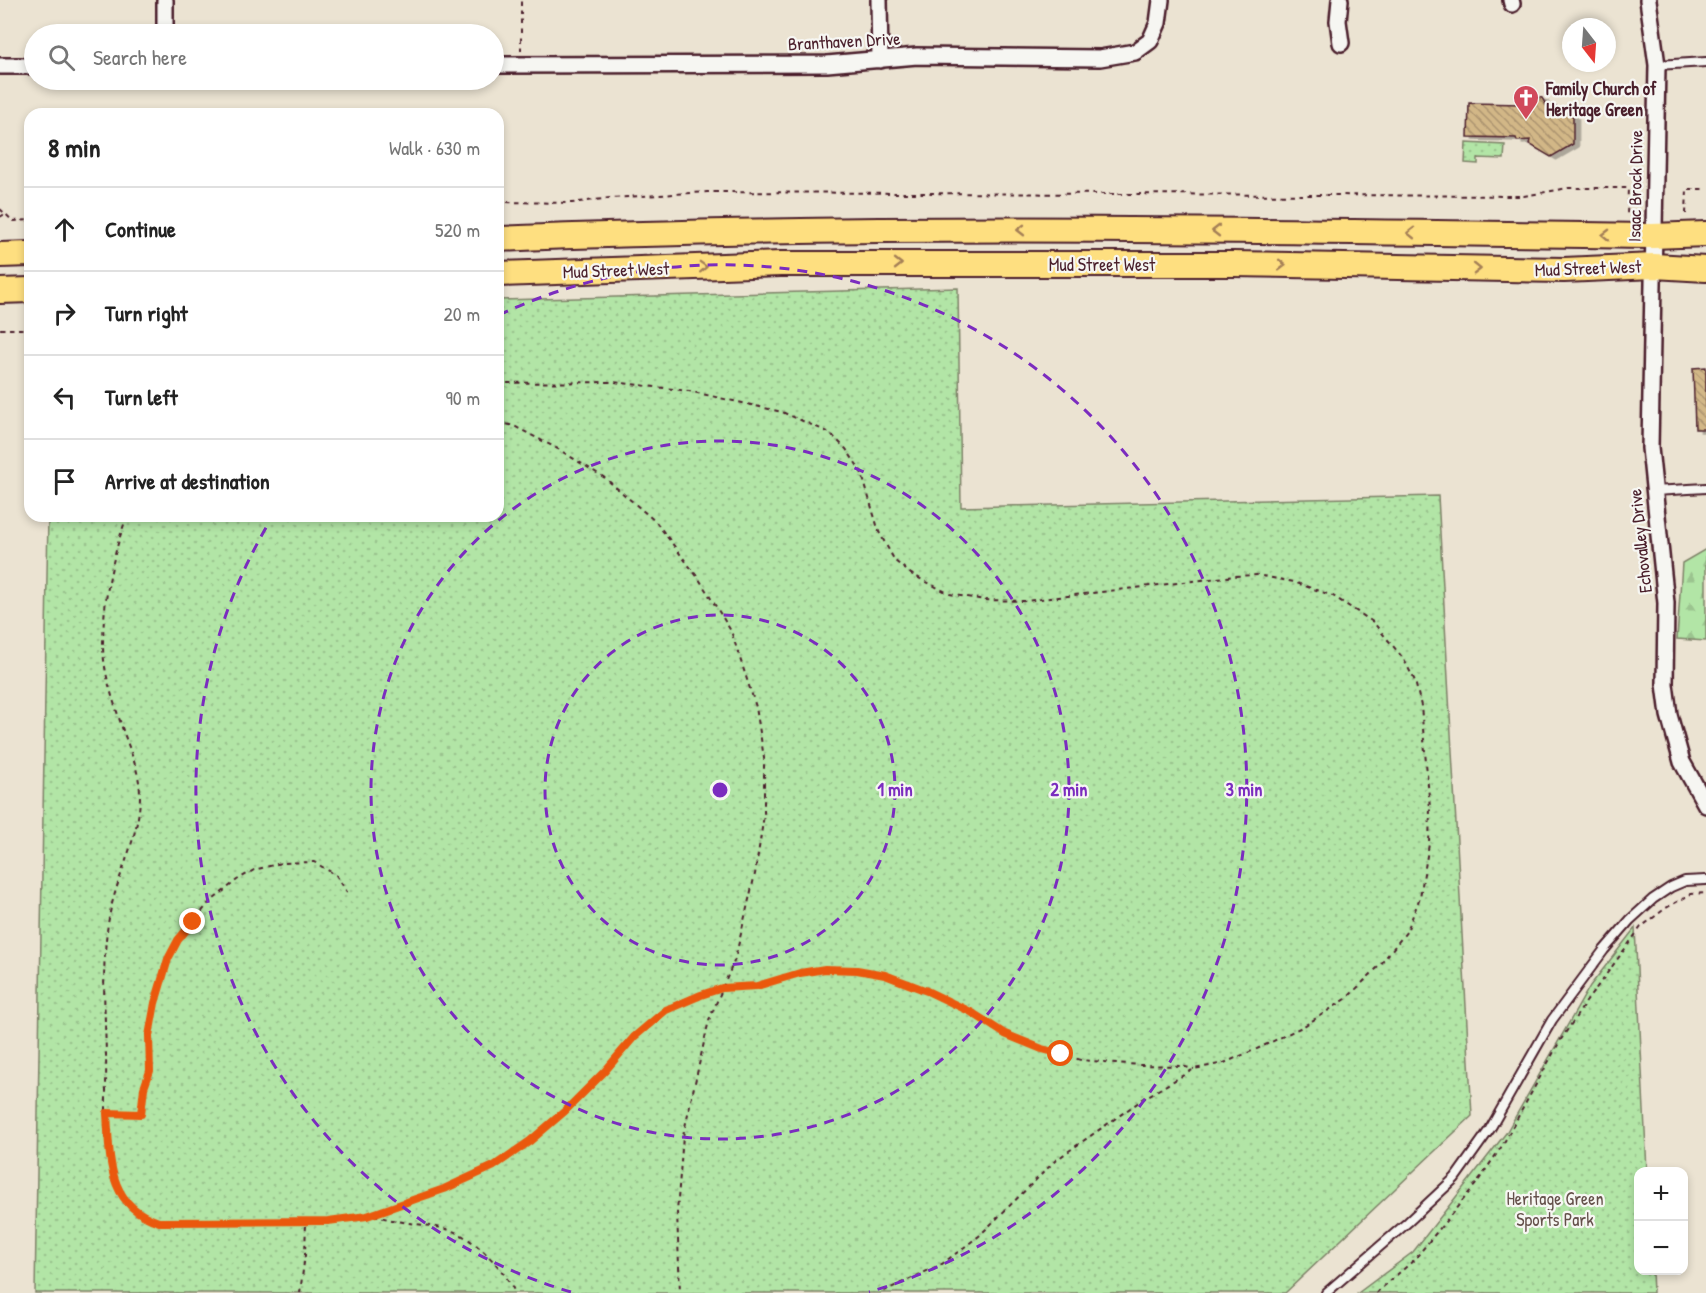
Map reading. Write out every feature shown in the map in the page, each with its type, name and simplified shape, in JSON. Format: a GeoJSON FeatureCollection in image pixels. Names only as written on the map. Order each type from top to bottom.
{"type":"FeatureCollection","features":[{"type":"Feature","properties":{"kind":"main road","name":"Mud Street West"},"geometry":{"type":"LineString","coordinates":[[504,239],[634,233],[886,229],[1280,231],[1653,227],[1706,234]]}},
{"type":"Feature","properties":{"kind":"main road"},"geometry":{"type":"LineString","coordinates":[[0,255],[24,254]]}},
{"type":"Feature","properties":{"kind":"main road","name":"Mud Street West"},"geometry":{"type":"LineString","coordinates":[[504,274],[780,264],[1233,264],[1563,270],[1654,266],[1706,269]]}},
{"type":"Feature","properties":{"kind":"main road"},"geometry":{"type":"LineString","coordinates":[[0,291],[24,290]]}},
{"type":"Feature","properties":{"kind":"street"},"geometry":{"type":"LineString","coordinates":[[165,0],[165,24]]}},
{"type":"Feature","properties":{"kind":"street"},"geometry":{"type":"LineString","coordinates":[[879,0],[880,60]]}},
{"type":"Feature","properties":{"kind":"street","name":"Branthaven Drive"},"geometry":{"type":"LineString","coordinates":[[504,64],[826,64],[918,56],[1100,58],[1135,52],[1150,41],[1158,23],[1161,0]]}},
{"type":"Feature","properties":{"kind":"street"},"geometry":{"type":"LineString","coordinates":[[1340,0],[1338,21],[1341,43]]}},
{"type":"Feature","properties":{"kind":"street","name":"Isaac Brock Drive"},"geometry":{"type":"LineString","coordinates":[[1648,0],[1657,64],[1654,266]]}},
{"type":"Feature","properties":{"kind":"street"},"geometry":{"type":"LineString","coordinates":[[0,66],[24,66]]}},
{"type":"Feature","properties":{"kind":"street","name":"Echovalley Drive"},"geometry":{"type":"LineString","coordinates":[[1654,266],[1650,448],[1666,603],[1665,684],[1669,715],[1682,762],[1706,805]]}},
{"type":"Feature","properties":{"kind":"lane"},"geometry":{"type":"LineString","coordinates":[[1657,64],[1706,62]]}},
{"type":"Feature","properties":{"kind":"lane"},"geometry":{"type":"LineString","coordinates":[[1654,491],[1706,488]]}},
{"type":"Feature","properties":{"kind":"lane"},"geometry":{"type":"LineString","coordinates":[[1326,1293],[1455,1178],[1490,1129],[1552,1020],[1604,950],[1630,920],[1653,899],[1671,887],[1685,881],[1706,880]]}},
{"type":"Feature","properties":{"kind":"path"},"geometry":{"type":"LineString","coordinates":[[521,0],[521,65]]}},
{"type":"Feature","properties":{"kind":"path"},"geometry":{"type":"LineString","coordinates":[[504,202],[572,203],[610,198],[707,192],[1524,196],[1568,188],[1628,188],[1627,219],[1653,227]]}},
{"type":"Feature","properties":{"kind":"path"},"geometry":{"type":"LineString","coordinates":[[1686,217],[1687,189],[1706,189]]}},
{"type":"Feature","properties":{"kind":"path"},"geometry":{"type":"LineString","coordinates":[[0,209],[14,221],[24,220]]}},
{"type":"Feature","properties":{"kind":"path"},"geometry":{"type":"LineString","coordinates":[[0,217],[5,214]]}},
{"type":"Feature","properties":{"kind":"path"},"geometry":{"type":"LineString","coordinates":[[0,329],[24,328]]}},
{"type":"Feature","properties":{"kind":"path"},"geometry":{"type":"LineString","coordinates":[[125,522],[117,542],[108,586],[103,646],[108,679],[119,720],[137,771],[140,794],[134,836],[109,916],[105,943],[107,1113],[110,1166],[117,1185],[124,1200],[148,1219],[159,1222],[328,1221],[367,1216],[444,1189],[494,1166],[530,1141],[565,1111],[605,1071],[634,1037],[666,1010],[722,988],[757,986],[800,973],[825,969],[857,970],[885,975],[927,991],[971,1012],[1005,1034],[1042,1049],[1081,1060],[1194,1069],[1224,1063],[1260,1048],[1304,1026],[1346,999],[1380,965],[1407,931],[1420,897],[1429,844],[1427,753],[1421,705],[1415,681],[1403,658],[1373,622],[1333,596],[1294,582],[1257,575],[1203,579],[1025,601],[984,600],[950,594],[911,574],[895,561],[879,532],[861,471],[846,449],[830,433],[782,412],[689,391],[614,382],[504,383]]}},
{"type":"Feature","properties":{"kind":"path"},"geometry":{"type":"LineString","coordinates":[[504,424],[514,426],[558,449],[605,478],[656,522],[699,579],[731,631],[756,707],[764,758],[764,815],[755,874],[735,959],[709,1020],[683,1136],[677,1212],[680,1293]]}},
{"type":"Feature","properties":{"kind":"path"},"geometry":{"type":"LineString","coordinates":[[107,1113],[141,1114],[144,1088],[150,1071],[149,1036],[155,1003],[168,959],[178,940],[208,904],[254,870],[281,863],[314,862],[336,875],[347,892]]}},
{"type":"Feature","properties":{"kind":"path"},"geometry":{"type":"LineString","coordinates":[[1376,1293],[1414,1260],[1476,1184],[1503,1146],[1560,1041],[1641,927],[1654,915],[1683,898],[1691,894],[1706,893]]}},
{"type":"Feature","properties":{"kind":"path"},"geometry":{"type":"LineString","coordinates":[[880,1293],[942,1264],[979,1236],[1056,1160],[1146,1096],[1194,1069]]}},
{"type":"Feature","properties":{"kind":"path"},"geometry":{"type":"LineString","coordinates":[[373,1214],[385,1219],[449,1229],[477,1246],[496,1262],[515,1293]]}},
{"type":"Feature","properties":{"kind":"path"},"geometry":{"type":"LineString","coordinates":[[300,1293],[306,1221]]}},
{"type":"Feature","properties":{"kind":"green space"},"geometry":{"type":"Polygon","coordinates":[[[1466,143],[1505,145],[1504,159],[1478,158],[1478,164],[1465,163],[1466,143]]]}},
{"type":"Feature","properties":{"kind":"green space"},"geometry":{"type":"Polygon","coordinates":[[[958,288],[961,507],[1438,496],[1472,1116],[1285,1293],[35,1293],[48,522],[504,522],[504,300],[958,288]]]}},
{"type":"Feature","properties":{"kind":"green space"},"geometry":{"type":"Polygon","coordinates":[[[1706,549],[1706,641],[1677,639],[1682,563],[1706,549]]]}},
{"type":"Feature","properties":{"kind":"green space","name":"Heritage Green Sports Park"},"geometry":{"type":"Polygon","coordinates":[[[1635,928],[1647,1167],[1634,1167],[1634,1275],[1652,1275],[1653,1293],[1358,1293],[1413,1252],[1506,1133],[1590,986],[1635,928]]]}},
{"type":"Feature","properties":{"kind":"building"},"geometry":{"type":"Polygon","coordinates":[[[1527,95],[1542,98],[1548,108],[1552,105],[1573,116],[1573,144],[1551,157],[1529,144],[1530,140],[1468,137],[1469,103],[1523,104],[1527,95]]]}},
{"type":"Feature","properties":{"kind":"building"},"geometry":{"type":"Polygon","coordinates":[[[1706,367],[1706,429],[1695,429],[1693,368],[1706,367]]]}},
{"type":"Feature","properties":{"kind":"place","name":"Family Church of Heritage Green"},"geometry":{"type":"Point","coordinates":[1526,121]}},
{"type":"Feature","properties":{"kind":"route"},"geometry":{"type":"LineString","coordinates":[[193,922],[178,940],[168,959],[155,1003],[149,1036],[150,1071],[144,1088],[141,1114],[107,1113],[110,1166],[124,1200],[135,1211],[148,1219],[159,1222],[328,1221],[367,1216],[444,1189],[494,1166],[530,1141],[565,1111],[605,1071],[634,1037],[666,1010],[722,988],[757,986],[800,973],[825,969],[857,970],[885,975],[927,991],[971,1012],[1005,1034],[1061,1054]]}}]}
